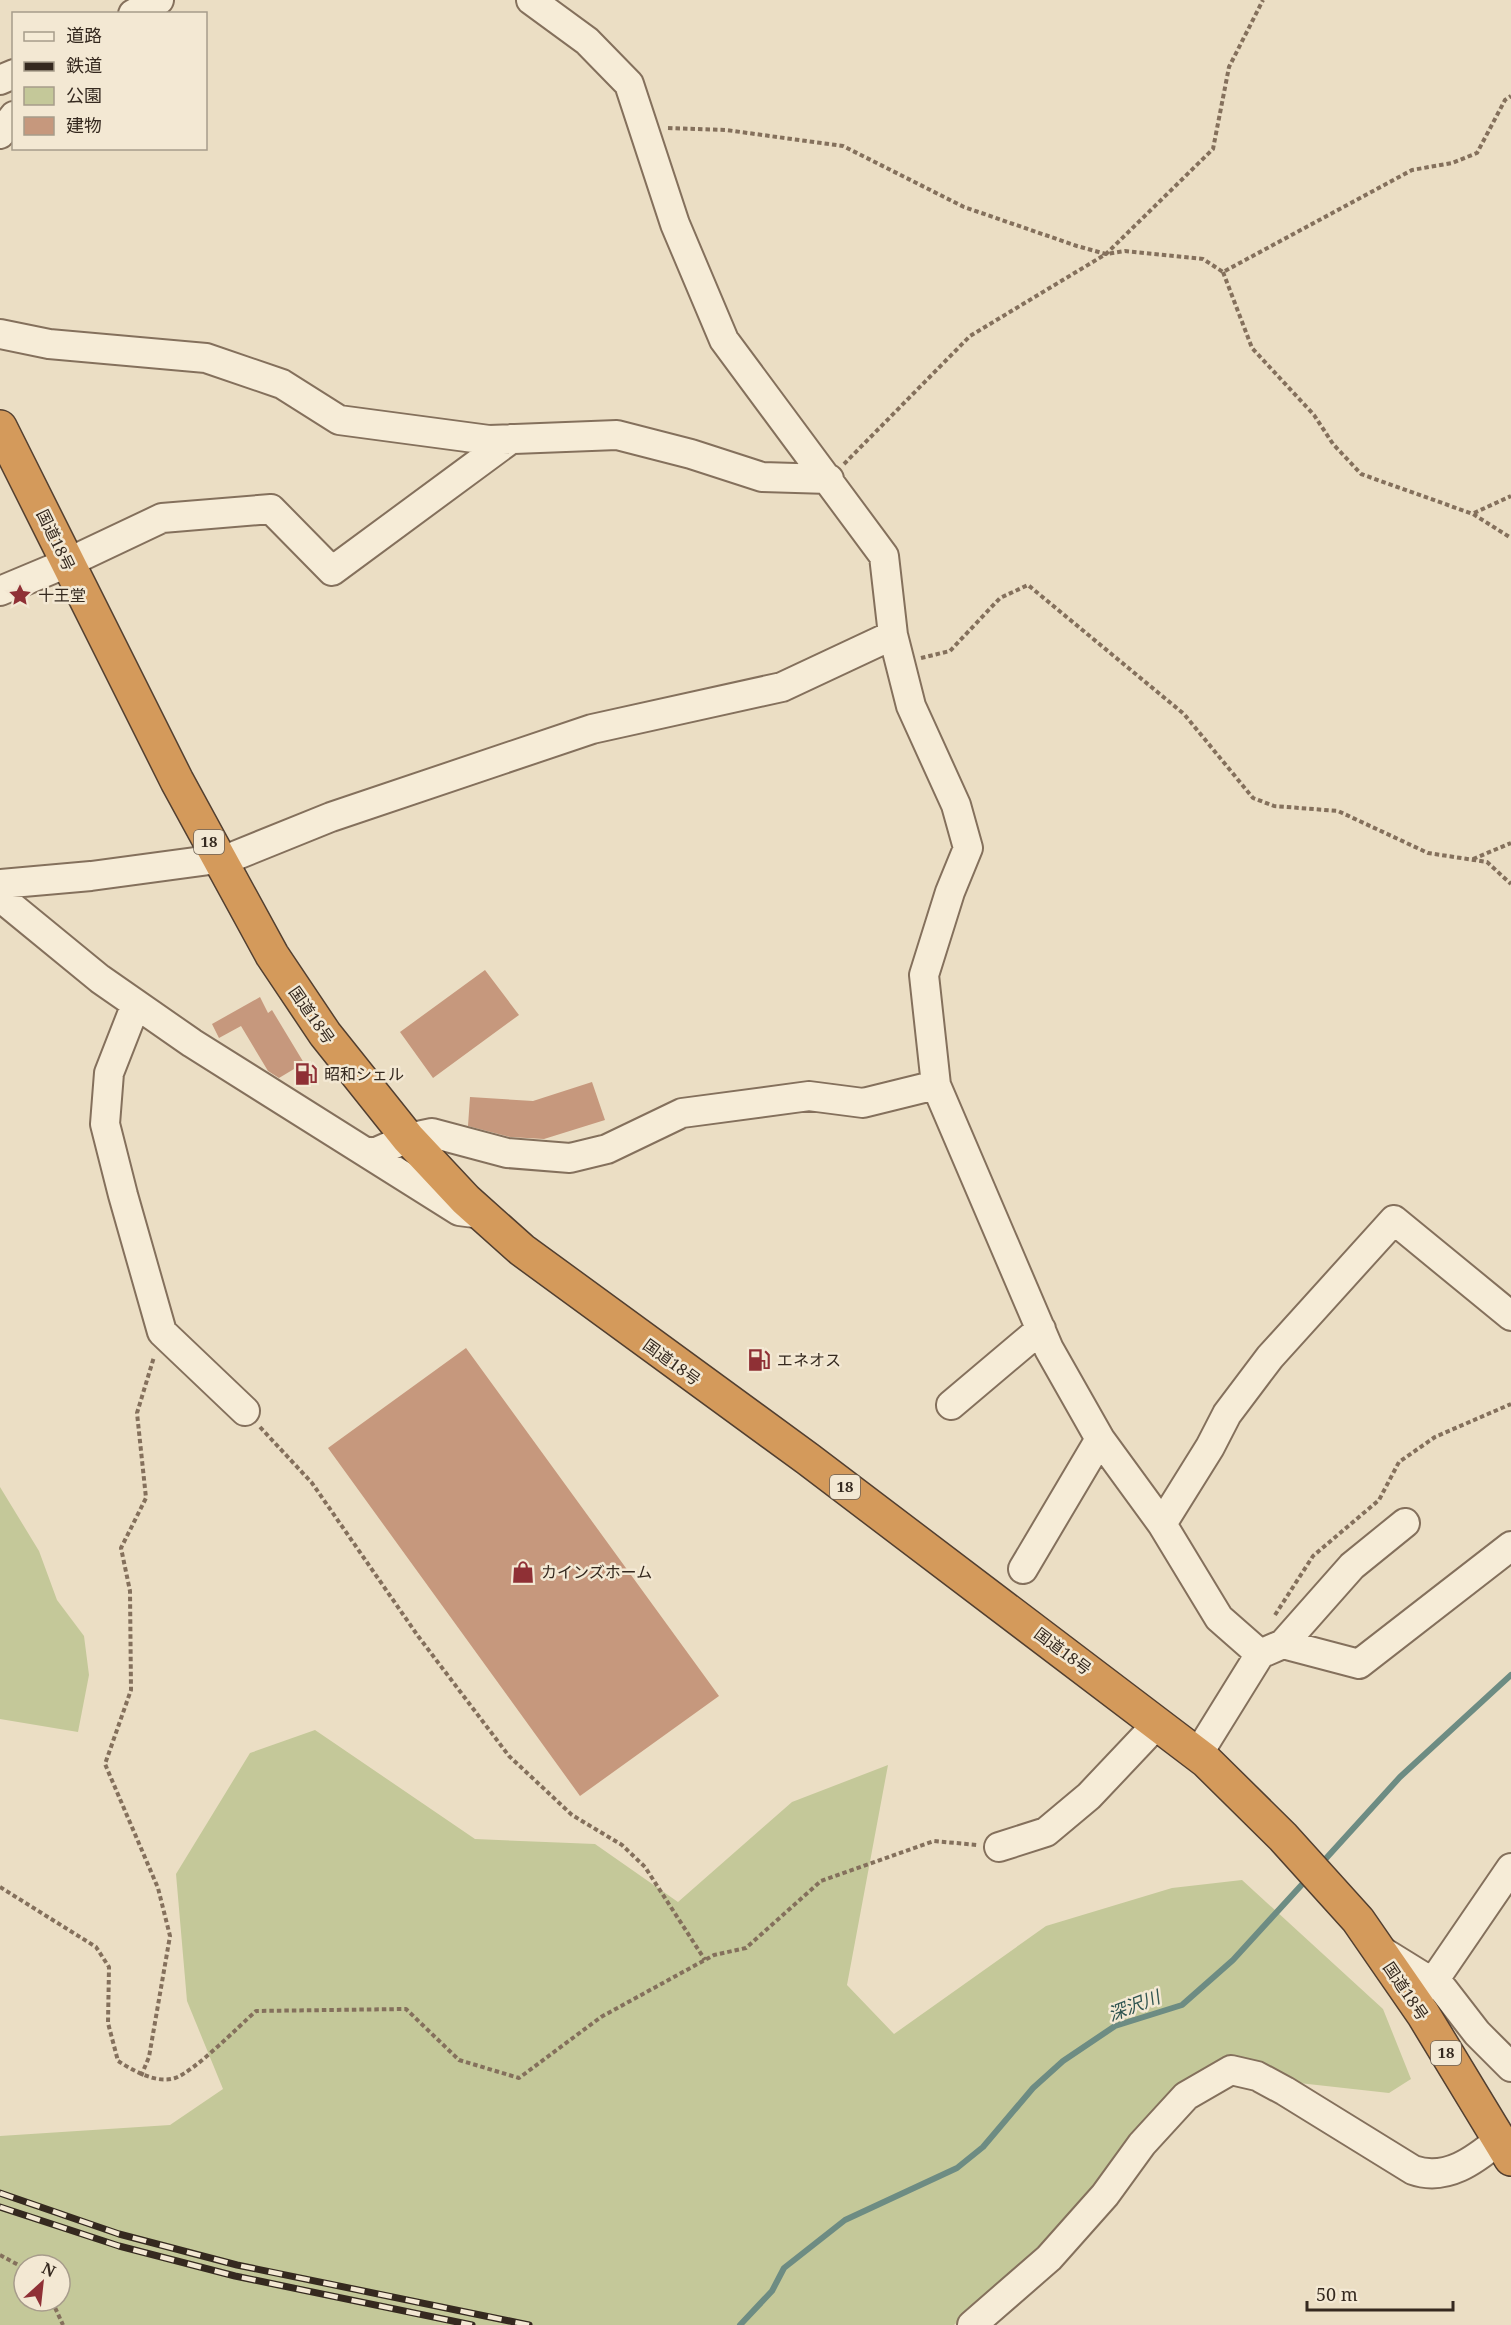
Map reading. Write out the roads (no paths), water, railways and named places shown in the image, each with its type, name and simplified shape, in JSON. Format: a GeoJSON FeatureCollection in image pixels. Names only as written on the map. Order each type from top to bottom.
{"type":"FeatureCollection","features":[{"type":"Feature","properties":{"kind":"highway","name":"国道18号"},"geometry":{"type":"LineString","coordinates":[[0,427],[219,860],[297,995],[377,1102],[408,1138],[482,1214],[531,1257],[808,1459],[1202,1757],[1283,1837],[1358,1920],[1423,2014],[1505,2150]]}},
{"type":"Feature","properties":{"kind":"street"},"geometry":{"type":"LineString","coordinates":[[135,12],[159,0]]}},
{"type":"Feature","properties":{"kind":"street"},"geometry":{"type":"LineString","coordinates":[[531,0],[587,41],[629,84],[675,224],[724,340],[884,556],[893,634],[911,706],[956,806],[968,848],[946,902],[924,975],[936,1085],[1041,1329],[1100,1439],[1162,1524],[1219,1618],[1271,1649],[1359,1664],[1511,1546]]}},
{"type":"Feature","properties":{"kind":"street"},"geometry":{"type":"LineString","coordinates":[[0,134],[12,119]]}},
{"type":"Feature","properties":{"kind":"street"},"geometry":{"type":"LineString","coordinates":[[0,334],[49,344],[206,358],[282,384],[339,420],[489,440],[617,435],[691,453],[762,477],[829,479]]}},
{"type":"Feature","properties":{"kind":"street"},"geometry":{"type":"LineString","coordinates":[[0,591],[67,563],[162,518],[271,509],[332,571],[511,439]]}},
{"type":"Feature","properties":{"kind":"street"},"geometry":{"type":"LineString","coordinates":[[0,884],[92,876],[219,860],[331,817],[592,729],[782,687],[893,634]]}},
{"type":"Feature","properties":{"kind":"street"},"geometry":{"type":"LineString","coordinates":[[0,897],[136,1004],[192,1043],[459,1211],[482,1214]]}},
{"type":"Feature","properties":{"kind":"street"},"geometry":{"type":"LineString","coordinates":[[136,1004],[109,1073],[105,1124],[162,1332],[245,1412]]}},
{"type":"Feature","properties":{"kind":"street"},"geometry":{"type":"LineString","coordinates":[[364,1151],[374,1152],[408,1138],[432,1133],[507,1153],[570,1158],[607,1149],[682,1113],[809,1096],[863,1103],[936,1085]]}},
{"type":"Feature","properties":{"kind":"street"},"geometry":{"type":"LineString","coordinates":[[1162,1524],[1210,1447],[1227,1414],[1269,1356],[1394,1220],[1511,1316]]}},
{"type":"Feature","properties":{"kind":"street"},"geometry":{"type":"LineString","coordinates":[[951,1405],[1041,1329]]}},
{"type":"Feature","properties":{"kind":"street"},"geometry":{"type":"LineString","coordinates":[[1023,1569],[1100,1439]]}},
{"type":"Feature","properties":{"kind":"street"},"geometry":{"type":"LineString","coordinates":[[1202,1757],[1271,1649],[1352,1566],[1405,1523]]}},
{"type":"Feature","properties":{"kind":"street"},"geometry":{"type":"LineString","coordinates":[[999,1847],[1046,1832],[1089,1797],[1158,1723]]}},
{"type":"Feature","properties":{"kind":"street"},"geometry":{"type":"LineString","coordinates":[[1433,1982],[1511,1868]]}},
{"type":"Feature","properties":{"kind":"street"},"geometry":{"type":"LineString","coordinates":[[1379,1950],[1443,1989],[1478,2033],[1511,2067]]}},
{"type":"Feature","properties":{"kind":"street"},"geometry":{"type":"LineString","coordinates":[[972,2325],[1049,2258],[1105,2195],[1142,2144],[1186,2096],[1231,2070],[1257,2076],[1285,2091],[1413,2170],[1426,2175],[1435,2176],[1505,2150]]}},
{"type":"Feature","properties":{"kind":"waterway","name":"深沢川"},"geometry":{"type":"LineString","coordinates":[[1320,1865],[1400,1777],[1511,1675]]}},
{"type":"Feature","properties":{"kind":"waterway","name":"深沢川"},"geometry":{"type":"LineString","coordinates":[[740,2325],[772,2291],[784,2268],[845,2220],[957,2168],[983,2147],[1033,2088],[1063,2061],[1115,2026],[1182,2005],[1233,1960],[1307,1879]]}},
{"type":"Feature","properties":{"kind":"railway"},"geometry":{"type":"LineString","coordinates":[[0,2193],[119,2234],[237,2265],[529,2325]]}},
{"type":"Feature","properties":{"kind":"railway"},"geometry":{"type":"LineString","coordinates":[[0,2207],[119,2246],[235,2276],[472,2325]]}},
{"type":"Feature","properties":{"kind":"place","name":"十王堂"},"geometry":{"type":"Point","coordinates":[20,595]}},
{"type":"Feature","properties":{"kind":"place","name":"昭和シェル"},"geometry":{"type":"Point","coordinates":[306,1074]}},
{"type":"Feature","properties":{"kind":"place","name":"エネオス"},"geometry":{"type":"Point","coordinates":[759,1360]}},
{"type":"Feature","properties":{"kind":"place","name":"カインズホーム"},"geometry":{"type":"Point","coordinates":[523,1572]}}]}
